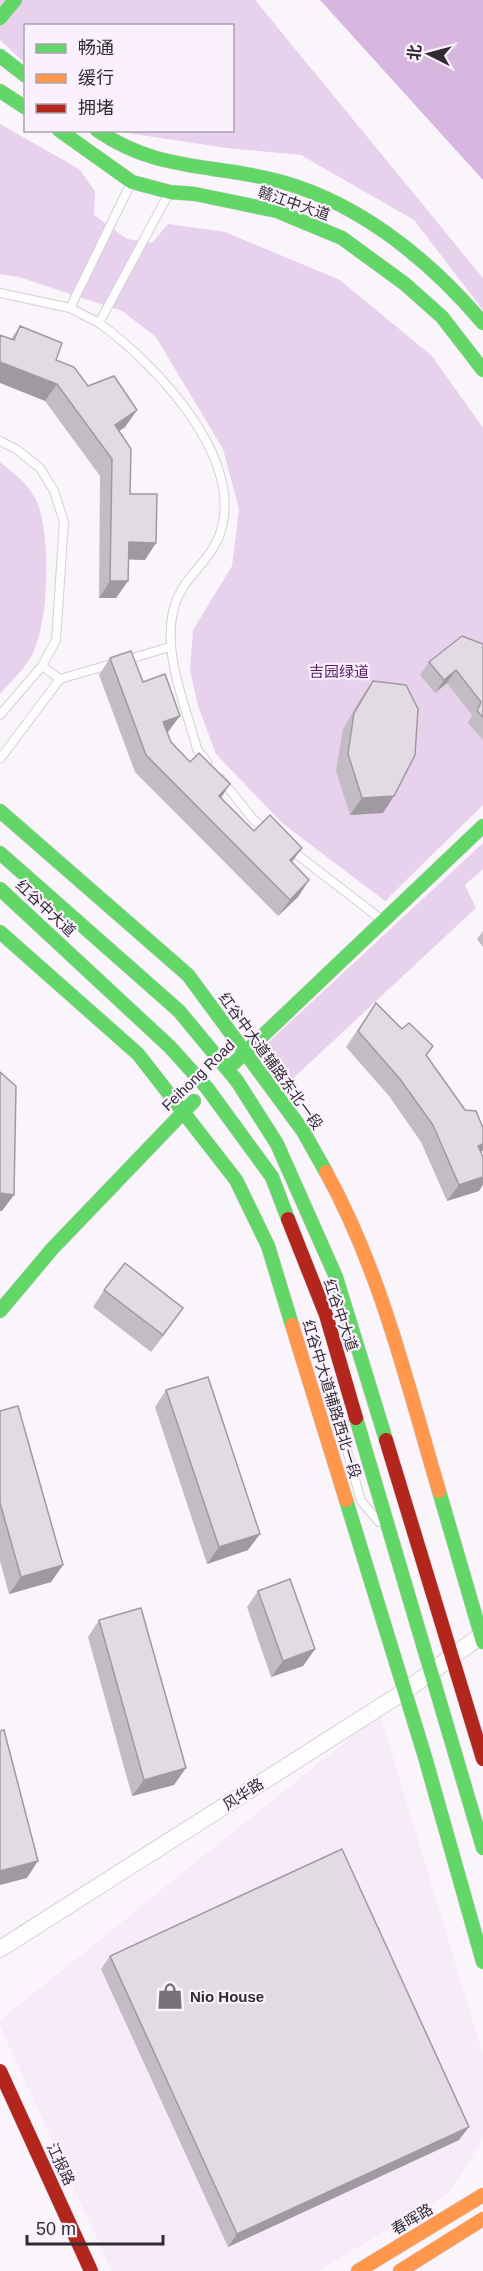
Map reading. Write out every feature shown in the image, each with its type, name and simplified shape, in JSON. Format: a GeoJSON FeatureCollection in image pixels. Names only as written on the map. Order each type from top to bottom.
{"type":"FeatureCollection","features":[{"type":"Feature","properties":{"kind":"main road"},"geometry":{"type":"LineString","coordinates":[[0,18],[15,0]]}},
{"type":"Feature","properties":{"kind":"main road"},"geometry":{"type":"LineString","coordinates":[[0,56],[24,74]]}},
{"type":"Feature","properties":{"kind":"main road"},"geometry":{"type":"LineString","coordinates":[[0,91],[24,107]]}},
{"type":"Feature","properties":{"kind":"main road","name":"赣江中大道"},"geometry":{"type":"LineString","coordinates":[[62,132],[132,182],[170,192],[204,196],[277,211],[342,238],[405,284],[442,317],[483,370]]}},
{"type":"Feature","properties":{"kind":"main road","name":"赣江中大道"},"geometry":{"type":"LineString","coordinates":[[100,132],[149,160],[194,168],[236,171],[307,189],[386,231],[464,298],[483,323]]}},
{"type":"Feature","properties":{"kind":"main road","name":"红谷中大道辅路东北一段"},"geometry":{"type":"LineString","coordinates":[[0,811],[188,975],[303,1131],[351,1220],[383,1299],[482,1637]]}},
{"type":"Feature","properties":{"kind":"main road","name":"Feihong Road"},"geometry":{"type":"LineString","coordinates":[[0,1311],[52,1249],[183,1112],[483,826]]}},
{"type":"Feature","properties":{"kind":"main road","name":"红谷中大道"},"geometry":{"type":"LineString","coordinates":[[0,853],[179,1011],[228,1068],[277,1144],[336,1277],[483,1759]]}},
{"type":"Feature","properties":{"kind":"main road","name":"红谷中大道"},"geometry":{"type":"LineString","coordinates":[[0,889],[170,1047],[207,1088],[272,1177],[326,1315],[483,1848]]}},
{"type":"Feature","properties":{"kind":"main road","name":"红谷中大道辅路西北一段"},"geometry":{"type":"LineString","coordinates":[[0,932],[138,1054],[236,1180],[268,1246],[405,1691],[483,1962]]}},
{"type":"Feature","properties":{"kind":"main road"},"geometry":{"type":"LineString","coordinates":[[296,1337],[345,1382]]}},
{"type":"Feature","properties":{"kind":"main road","name":"江报路"},"geometry":{"type":"LineString","coordinates":[[0,2071],[91,2271]]}},
{"type":"Feature","properties":{"kind":"main road"},"geometry":{"type":"LineString","coordinates":[[451,2214],[483,2185]]}},
{"type":"Feature","properties":{"kind":"main road","name":"春晖路"},"geometry":{"type":"LineString","coordinates":[[358,2271],[483,2195]]}},
{"type":"Feature","properties":{"kind":"main road"},"geometry":{"type":"LineString","coordinates":[[400,2271],[483,2219]]}},
{"type":"Feature","properties":{"kind":"main road"},"geometry":{"type":"LineString","coordinates":[[441,2244],[483,2235]]}},
{"type":"Feature","properties":{"kind":"street","name":"风华路"},"geometry":{"type":"LineString","coordinates":[[0,1949],[405,1691],[482,1637]]}},
{"type":"Feature","properties":{"kind":"lane"},"geometry":{"type":"LineString","coordinates":[[70,308],[132,182]]}},
{"type":"Feature","properties":{"kind":"lane"},"geometry":{"type":"LineString","coordinates":[[99,323],[170,192]]}},
{"type":"Feature","properties":{"kind":"lane"},"geometry":{"type":"LineString","coordinates":[[0,293],[70,308],[99,323],[130,345],[164,379],[201,432],[223,482],[225,507],[218,540],[181,588],[172,615],[170,648],[197,749],[211,767]]}},
{"type":"Feature","properties":{"kind":"lane"},"geometry":{"type":"LineString","coordinates":[[0,441],[16,449],[39,468],[54,491],[64,522],[56,640],[42,666],[0,715]]}},
{"type":"Feature","properties":{"kind":"lane"},"geometry":{"type":"LineString","coordinates":[[0,759],[60,679],[170,648]]}},
{"type":"Feature","properties":{"kind":"lane"},"geometry":{"type":"LineString","coordinates":[[42,666],[60,679]]}},
{"type":"Feature","properties":{"kind":"lane"},"geometry":{"type":"LineString","coordinates":[[218,776],[253,819],[384,921]]}},
{"type":"Feature","properties":{"kind":"shaded area"},"geometry":{"type":"Polygon","coordinates":[[[320,0],[483,0],[483,180],[320,0]]]}},
{"type":"Feature","properties":{"kind":"shaded area"},"geometry":{"type":"Polygon","coordinates":[[[380,1714],[483,2056],[483,2139],[449,2193],[318,2271],[112,2271],[0,2026],[0,2020],[380,1714]]]}},
{"type":"Feature","properties":{"kind":"green space"},"geometry":{"type":"Polygon","coordinates":[[[0,0],[255,0],[483,278],[483,310],[414,220],[301,155],[227,148],[121,132],[234,132],[234,24],[24,24],[24,62],[0,40],[0,0]]]}},
{"type":"Feature","properties":{"kind":"green space","name":"吉园绿道"},"geometry":{"type":"Polygon","coordinates":[[[0,124],[79,169],[95,191],[94,215],[127,239],[152,243],[168,224],[225,232],[340,280],[432,356],[483,428],[483,805],[385,901],[282,823],[216,754],[198,706],[190,670],[193,630],[232,566],[239,509],[223,449],[156,337],[122,311],[19,277],[0,274],[0,124]]]}},
{"type":"Feature","properties":{"kind":"green space"},"geometry":{"type":"Polygon","coordinates":[[[0,462],[24,483],[37,502],[45,543],[46,584],[38,641],[25,665],[0,694],[0,462]]]}},
{"type":"Feature","properties":{"kind":"green space"},"geometry":{"type":"Polygon","coordinates":[[[483,843],[483,869],[465,885],[476,908],[288,1083],[259,1051],[483,843]]]}},
{"type":"Feature","properties":{"kind":"building"},"geometry":{"type":"Polygon","coordinates":[[[20,326],[62,343],[56,360],[74,367],[88,386],[114,376],[137,410],[115,425],[131,449],[130,494],[157,494],[156,543],[129,542],[128,581],[110,581],[112,459],[57,384],[0,362],[0,335],[14,340],[20,326]]]}},
{"type":"Feature","properties":{"kind":"building"},"geometry":{"type":"Polygon","coordinates":[[[462,636],[483,644],[483,717],[477,711],[481,702],[456,670],[444,680],[429,662],[462,636]]]}},
{"type":"Feature","properties":{"kind":"building"},"geometry":{"type":"Polygon","coordinates":[[[131,651],[143,682],[165,674],[180,716],[163,722],[171,742],[190,762],[199,753],[230,784],[219,796],[254,831],[270,815],[302,848],[290,860],[309,880],[290,900],[146,755],[110,658],[131,651]]]}},
{"type":"Feature","properties":{"kind":"building"},"geometry":{"type":"Polygon","coordinates":[[[373,681],[406,685],[418,709],[415,755],[394,796],[362,798],[348,754],[354,713],[373,681]]]}},
{"type":"Feature","properties":{"kind":"building"},"geometry":{"type":"Polygon","coordinates":[[[376,1003],[402,1029],[409,1023],[433,1046],[426,1055],[465,1110],[476,1111],[483,1128],[483,1144],[478,1146],[483,1157],[483,1177],[459,1185],[433,1125],[400,1079],[358,1031],[376,1003]]]}},
{"type":"Feature","properties":{"kind":"building"},"geometry":{"type":"Polygon","coordinates":[[[0,1072],[16,1086],[14,1195],[0,1193],[0,1072]]]}},
{"type":"Feature","properties":{"kind":"building"},"geometry":{"type":"Polygon","coordinates":[[[125,1263],[183,1308],[163,1335],[104,1290],[125,1263]]]}},
{"type":"Feature","properties":{"kind":"building"},"geometry":{"type":"Polygon","coordinates":[[[208,1377],[260,1534],[219,1547],[166,1390],[208,1377]]]}},
{"type":"Feature","properties":{"kind":"building"},"geometry":{"type":"Polygon","coordinates":[[[18,1406],[63,1565],[21,1577],[0,1503],[0,1411],[18,1406]]]}},
{"type":"Feature","properties":{"kind":"building"},"geometry":{"type":"Polygon","coordinates":[[[290,1579],[315,1649],[283,1661],[258,1591],[290,1579]]]}},
{"type":"Feature","properties":{"kind":"building"},"geometry":{"type":"Polygon","coordinates":[[[141,1608],[186,1768],[144,1780],[99,1620],[141,1608]]]}},
{"type":"Feature","properties":{"kind":"building"},"geometry":{"type":"Polygon","coordinates":[[[4,1730],[38,1861],[0,1871],[0,1731],[4,1730]]]}},
{"type":"Feature","properties":{"kind":"building"},"geometry":{"type":"Polygon","coordinates":[[[342,1849],[469,2127],[237,2234],[110,1956],[342,1849]]]}},
{"type":"Feature","properties":{"kind":"traffic: fast"},"geometry":{"type":"LineString","coordinates":[[0,18],[15,0]]}},
{"type":"Feature","properties":{"kind":"traffic: fast"},"geometry":{"type":"LineString","coordinates":[[0,56],[24,74]]}},
{"type":"Feature","properties":{"kind":"traffic: fast"},"geometry":{"type":"LineString","coordinates":[[0,91],[24,107]]}},
{"type":"Feature","properties":{"kind":"traffic: fast"},"geometry":{"type":"LineString","coordinates":[[62,132],[132,182],[170,192],[195,194],[277,211],[342,238],[405,284],[442,317],[483,370]]}},
{"type":"Feature","properties":{"kind":"traffic: fast"},"geometry":{"type":"LineString","coordinates":[[100,132],[118,143],[158,159],[266,178],[329,199],[358,215],[413,253],[438,275],[483,323]]}},
{"type":"Feature","properties":{"kind":"traffic: fast"},"geometry":{"type":"LineString","coordinates":[[0,811],[188,975],[303,1131],[326,1172]]}},
{"type":"Feature","properties":{"kind":"traffic: fast"},"geometry":{"type":"LineString","coordinates":[[234,1063],[483,826]]}},
{"type":"Feature","properties":{"kind":"traffic: fast"},"geometry":{"type":"LineString","coordinates":[[0,853],[179,1011],[237,1081],[277,1144],[336,1277],[386,1440]]}},
{"type":"Feature","properties":{"kind":"traffic: fast"},"geometry":{"type":"LineString","coordinates":[[0,889],[170,1047],[207,1088],[272,1177],[288,1219]]}},
{"type":"Feature","properties":{"kind":"traffic: fast"},"geometry":{"type":"LineString","coordinates":[[0,932],[138,1054],[236,1180],[268,1246],[292,1325]]}},
{"type":"Feature","properties":{"kind":"traffic: fast"},"geometry":{"type":"LineString","coordinates":[[0,1311],[52,1249],[194,1101]]}},
{"type":"Feature","properties":{"kind":"traffic: fast"},"geometry":{"type":"LineString","coordinates":[[356,1418],[483,1848]]}},
{"type":"Feature","properties":{"kind":"traffic: fast"},"geometry":{"type":"LineString","coordinates":[[439,1491],[483,1642]]}},
{"type":"Feature","properties":{"kind":"traffic: fast"},"geometry":{"type":"LineString","coordinates":[[346,1500],[425,1757],[483,1962]]}},
{"type":"Feature","properties":{"kind":"traffic: slow"},"geometry":{"type":"LineString","coordinates":[[326,1172],[345,1210],[377,1288],[404,1369],[439,1491]]}},
{"type":"Feature","properties":{"kind":"traffic: slow"},"geometry":{"type":"LineString","coordinates":[[292,1325],[346,1500]]}},
{"type":"Feature","properties":{"kind":"traffic: slow"},"geometry":{"type":"LineString","coordinates":[[358,2271],[483,2195]]}},
{"type":"Feature","properties":{"kind":"traffic: slow"},"geometry":{"type":"LineString","coordinates":[[400,2271],[483,2219]]}},
{"type":"Feature","properties":{"kind":"traffic: jam"},"geometry":{"type":"LineString","coordinates":[[288,1219],[326,1315],[356,1418]]}},
{"type":"Feature","properties":{"kind":"traffic: jam"},"geometry":{"type":"LineString","coordinates":[[386,1440],[483,1759]]}},
{"type":"Feature","properties":{"kind":"traffic: jam"},"geometry":{"type":"LineString","coordinates":[[0,2071],[91,2271]]}},
{"type":"Feature","properties":{"kind":"place","name":"Nio House"},"geometry":{"type":"Point","coordinates":[170,1996]}}]}
